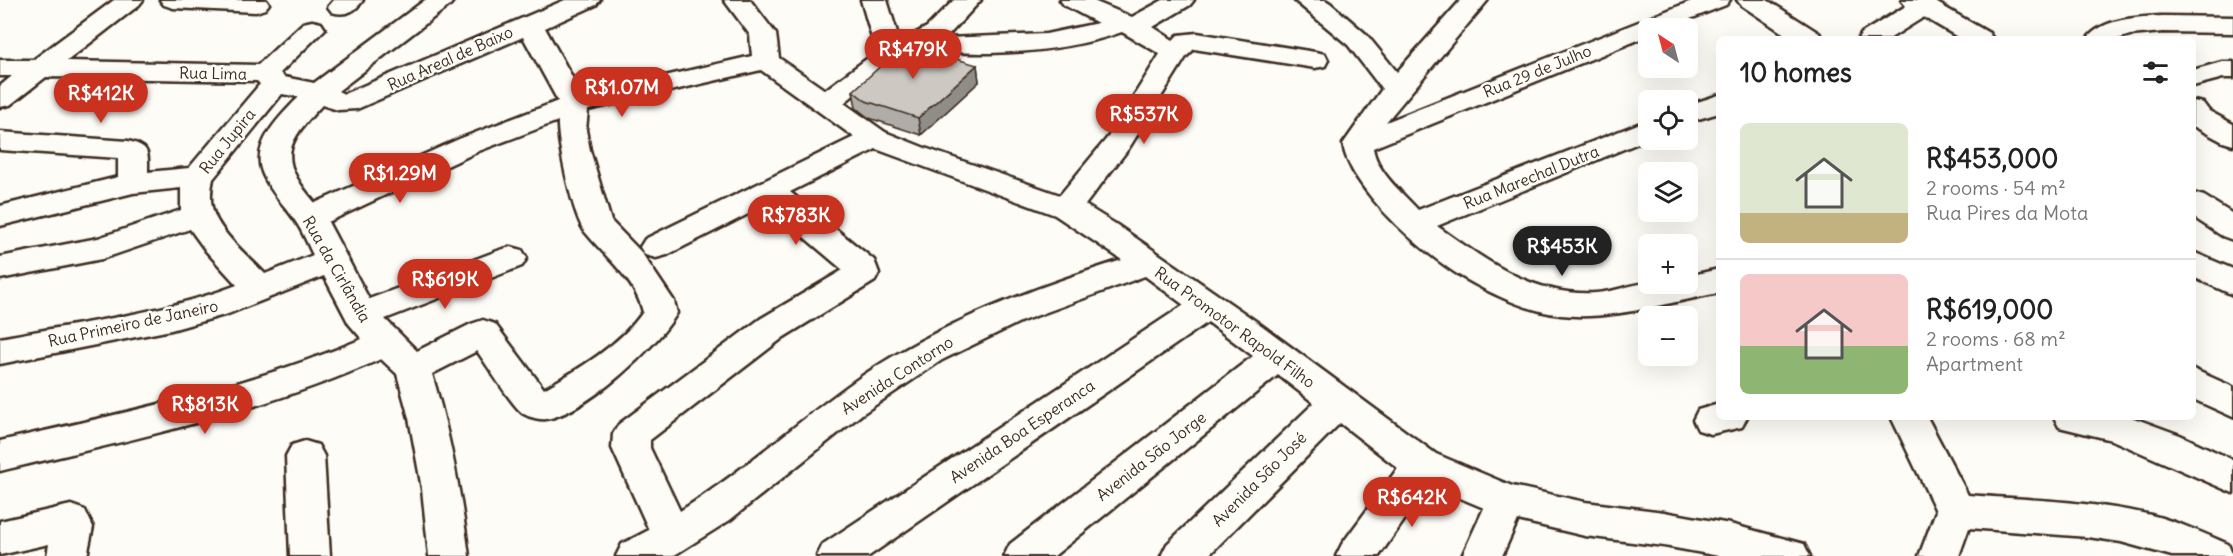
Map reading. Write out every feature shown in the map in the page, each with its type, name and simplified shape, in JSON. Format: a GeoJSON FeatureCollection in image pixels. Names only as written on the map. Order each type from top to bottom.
{"type":"FeatureCollection","features":[{"type":"Feature","properties":{"kind":"street"},"geometry":{"type":"LineString","coordinates":[[0,99],[130,0]]}},
{"type":"Feature","properties":{"kind":"street"},"geometry":{"type":"LineString","coordinates":[[173,0],[256,4]]}},
{"type":"Feature","properties":{"kind":"street"},"geometry":{"type":"LineString","coordinates":[[333,98],[441,0]]}},
{"type":"Feature","properties":{"kind":"street","name":"Rua Areal de Baixo"},"geometry":{"type":"LineString","coordinates":[[333,98],[587,0]]}},
{"type":"Feature","properties":{"kind":"street"},"geometry":{"type":"LineString","coordinates":[[310,218],[469,146],[574,105],[766,62],[763,34],[737,0]]}},
{"type":"Feature","properties":{"kind":"street"},"geometry":{"type":"LineString","coordinates":[[874,0],[901,50]]}},
{"type":"Feature","properties":{"kind":"street"},"geometry":{"type":"LineString","coordinates":[[825,102],[901,50],[936,33],[968,0]]}},
{"type":"Feature","properties":{"kind":"street"},"geometry":{"type":"LineString","coordinates":[[1073,0],[1181,46],[1197,41],[1315,60]]}},
{"type":"Feature","properties":{"kind":"street"},"geometry":{"type":"LineString","coordinates":[[901,50],[1062,39],[1097,33],[1128,25],[1181,0]]}},
{"type":"Feature","properties":{"kind":"street"},"geometry":{"type":"LineString","coordinates":[[1307,0],[1348,30],[1384,72],[1396,90]]}},
{"type":"Feature","properties":{"kind":"street"},"geometry":{"type":"LineString","coordinates":[[1476,0],[1396,90],[1376,115],[1358,144],[1360,158],[1372,179],[1413,224],[1480,273],[1516,290],[1559,303],[1596,305],[1716,282]]}},
{"type":"Feature","properties":{"kind":"street","name":"Rua 29 de Julho"},"geometry":{"type":"LineString","coordinates":[[1358,144],[1717,0]]}},
{"type":"Feature","properties":{"kind":"street"},"geometry":{"type":"LineString","coordinates":[[1750,0],[1805,36]]}},
{"type":"Feature","properties":{"kind":"street"},"geometry":{"type":"LineString","coordinates":[[1875,36],[1919,3],[1975,36]]}},
{"type":"Feature","properties":{"kind":"street"},"geometry":{"type":"LineString","coordinates":[[448,556],[441,489],[427,418],[413,368],[483,333],[535,404],[539,406],[550,403],[618,359],[655,323],[660,313],[643,254],[596,225],[575,150],[572,130],[574,105],[530,23]]}},
{"type":"Feature","properties":{"kind":"street"},"geometry":{"type":"LineString","coordinates":[[2104,36],[2107,33],[2141,25],[2233,25]]}},
{"type":"Feature","properties":{"kind":"street","name":"Rua Jupira"},"geometry":{"type":"LineString","coordinates":[[198,215],[195,197],[198,177],[270,79],[312,29]]}},
{"type":"Feature","properties":{"kind":"street"},"geometry":{"type":"LineString","coordinates":[[1066,208],[1119,142],[1181,46]]}},
{"type":"Feature","properties":{"kind":"street","name":"Rua Promotor Rapold Filho"},"geometry":{"type":"LineString","coordinates":[[766,62],[876,138],[915,155],[1066,208],[1106,232],[1422,465],[1507,501],[1585,519],[1664,529],[1730,541],[1790,556]]}},
{"type":"Feature","properties":{"kind":"street","name":"Rua Lima"},"geometry":{"type":"LineString","coordinates":[[0,68],[270,79],[333,98]]}},
{"type":"Feature","properties":{"kind":"street"},"geometry":{"type":"LineString","coordinates":[[2196,77],[2222,70],[2233,70]]}},
{"type":"Feature","properties":{"kind":"street","name":"Rua da Cirlândia"},"geometry":{"type":"LineString","coordinates":[[333,98],[290,122],[276,146],[276,171],[288,191],[310,218],[361,315],[413,368]]}},
{"type":"Feature","properties":{"kind":"street"},"geometry":{"type":"LineString","coordinates":[[1698,110],[1716,104]]}},
{"type":"Feature","properties":{"kind":"street"},"geometry":{"type":"LineString","coordinates":[[2196,114],[2233,136]]}},
{"type":"Feature","properties":{"kind":"street","name":"Rua Marechal Dutra"},"geometry":{"type":"LineString","coordinates":[[1413,224],[1638,133]]}},
{"type":"Feature","properties":{"kind":"street"},"geometry":{"type":"LineString","coordinates":[[643,254],[876,138]]}},
{"type":"Feature","properties":{"kind":"street"},"geometry":{"type":"LineString","coordinates":[[0,141],[128,150],[133,152],[133,183]]}},
{"type":"Feature","properties":{"kind":"street"},"geometry":{"type":"LineString","coordinates":[[0,203],[133,183],[198,177]]}},
{"type":"Feature","properties":{"kind":"street"},"geometry":{"type":"LineString","coordinates":[[672,537],[631,448],[632,434],[772,328],[863,273],[862,268],[769,192]]}},
{"type":"Feature","properties":{"kind":"street"},"geometry":{"type":"LineString","coordinates":[[2196,205],[2233,229]]}},
{"type":"Feature","properties":{"kind":"street"},"geometry":{"type":"LineString","coordinates":[[0,268],[102,248],[198,215],[260,290]]}},
{"type":"Feature","properties":{"kind":"street"},"geometry":{"type":"LineString","coordinates":[[361,315],[511,258]]}},
{"type":"Feature","properties":{"kind":"street","name":"Rua Primeiro de Janeiro"},"geometry":{"type":"LineString","coordinates":[[0,351],[171,318],[216,306],[331,261]]}},
{"type":"Feature","properties":{"kind":"street","name":"Avenida Contorno"},"geometry":{"type":"LineString","coordinates":[[636,556],[672,537],[720,505],[855,400],[928,351],[1036,300],[1148,263]]}},
{"type":"Feature","properties":{"kind":"street"},"geometry":{"type":"LineString","coordinates":[[2196,265],[2233,284]]}},
{"type":"Feature","properties":{"kind":"street","name":"Avenida Boa Esperanca"},"geometry":{"type":"LineString","coordinates":[[837,556],[1207,306]]}},
{"type":"Feature","properties":{"kind":"street"},"geometry":{"type":"LineString","coordinates":[[0,456],[164,418],[283,384],[335,367],[386,343]]}},
{"type":"Feature","properties":{"kind":"street","name":"Avenida São Jorge"},"geometry":{"type":"LineString","coordinates":[[1024,556],[1277,356]]}},
{"type":"Feature","properties":{"kind":"street"},"geometry":{"type":"LineString","coordinates":[[2196,384],[2233,403]]}},
{"type":"Feature","properties":{"kind":"street","name":"Avenida São José"},"geometry":{"type":"LineString","coordinates":[[1181,556],[1336,402]]}},
{"type":"Feature","properties":{"kind":"street"},"geometry":{"type":"LineString","coordinates":[[1910,420],[1956,511],[1939,556]]}},
{"type":"Feature","properties":{"kind":"street"},"geometry":{"type":"LineString","coordinates":[[2084,420],[2137,435],[2233,477]]}},
{"type":"Feature","properties":{"kind":"street"},"geometry":{"type":"LineString","coordinates":[[305,456],[310,556]]}},
{"type":"Feature","properties":{"kind":"street"},"geometry":{"type":"LineString","coordinates":[[1356,556],[1422,465]]}},
{"type":"Feature","properties":{"kind":"street"},"geometry":{"type":"LineString","coordinates":[[1482,556],[1507,501]]}},
{"type":"Feature","properties":{"kind":"street"},"geometry":{"type":"LineString","coordinates":[[1956,511],[2108,523],[2155,532],[2214,556]]}},
{"type":"Feature","properties":{"kind":"street"},"geometry":{"type":"LineString","coordinates":[[0,538],[69,539]]}},
{"type":"Feature","properties":{"kind":"building"},"geometry":{"type":"Polygon","coordinates":[[[905,44],[977,65],[918,118],[866,101],[853,91],[905,44]]]}}]}
